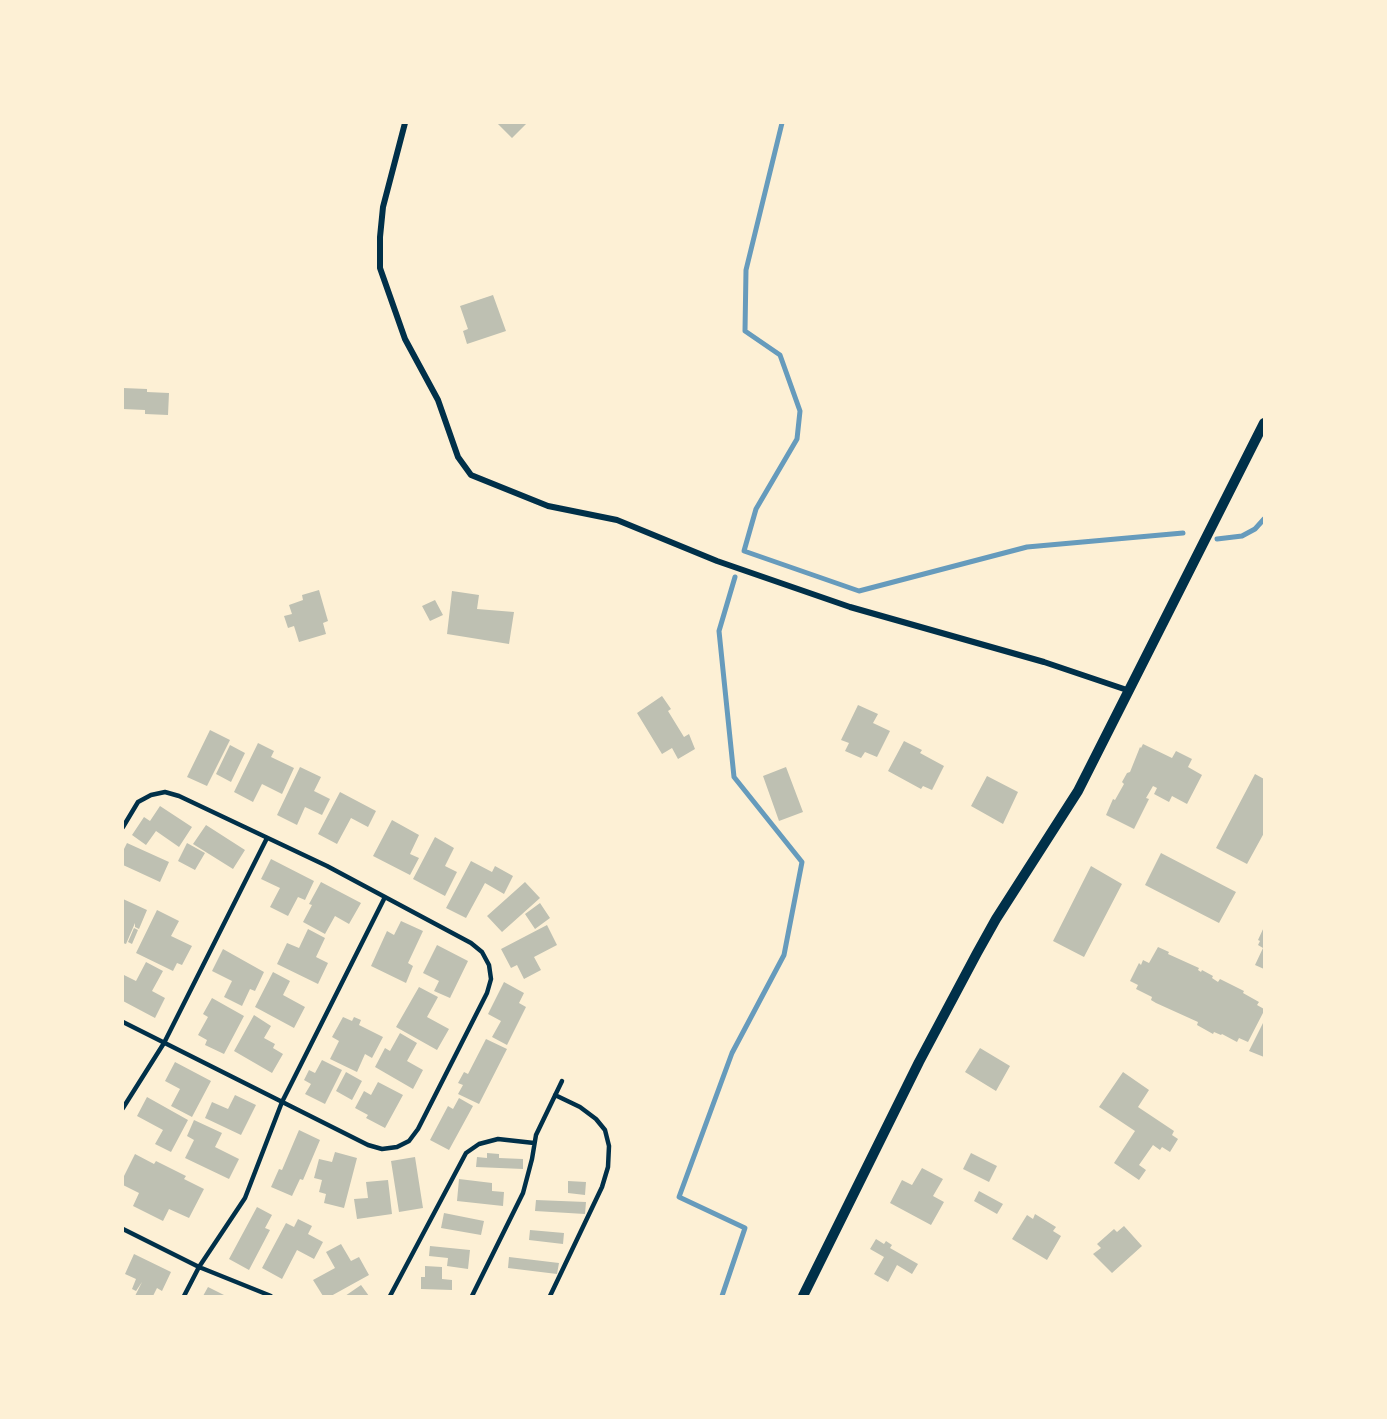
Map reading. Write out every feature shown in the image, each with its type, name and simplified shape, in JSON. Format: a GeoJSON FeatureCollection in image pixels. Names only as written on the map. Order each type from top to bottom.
{"type":"FeatureCollection","features":[{"type":"Feature","properties":{"kind":"street"},"geometry":{"type":"LineString","coordinates":[[405,123],[383,207],[380,268],[405,339],[438,400],[458,458],[471,475],[548,506],[618,520],[717,561],[850,607],[1044,662],[1127,690]]}},
{"type":"Feature","properties":{"kind":"street"},"geometry":{"type":"LineString","coordinates":[[802,1296],[911,1079],[996,919],[1078,791],[1127,690],[1264,423]]}},
{"type":"Feature","properties":{"kind":"lane"},"geometry":{"type":"LineString","coordinates":[[123,827],[138,802],[151,795],[165,792],[179,796],[385,897],[471,943],[482,952],[489,965],[491,979],[487,993],[418,1130],[409,1141],[397,1148],[382,1149],[368,1145],[123,1022]]}},
{"type":"Feature","properties":{"kind":"lane"},"geometry":{"type":"LineString","coordinates":[[123,1108],[164,1042],[267,838]]}},
{"type":"Feature","properties":{"kind":"lane"},"geometry":{"type":"LineString","coordinates":[[184,1296],[199,1267],[245,1198],[282,1102],[385,897]]}},
{"type":"Feature","properties":{"kind":"lane"},"geometry":{"type":"LineString","coordinates":[[472,1296],[523,1193],[534,1143],[562,1081]]}},
{"type":"Feature","properties":{"kind":"lane"},"geometry":{"type":"LineString","coordinates":[[550,1296],[602,1187],[608,1167],[609,1146],[604,1130],[596,1119],[580,1107],[555,1095]]}},
{"type":"Feature","properties":{"kind":"lane"},"geometry":{"type":"LineString","coordinates":[[390,1296],[466,1153],[479,1144],[498,1139],[534,1143]]}},
{"type":"Feature","properties":{"kind":"lane"},"geometry":{"type":"LineString","coordinates":[[123,1229],[199,1267],[271,1296]]}},
{"type":"Feature","properties":{"kind":"building"},"geometry":{"type":"Polygon","coordinates":[[[497,123],[527,123],[512,138],[497,123]]]}},
{"type":"Feature","properties":{"kind":"building"},"geometry":{"type":"Polygon","coordinates":[[[493,295],[506,331],[467,344],[463,331],[468,329],[460,306],[493,295]]]}},
{"type":"Feature","properties":{"kind":"building"},"geometry":{"type":"Polygon","coordinates":[[[123,388],[169,393],[168,415],[145,414],[145,410],[123,409],[123,388]]]}},
{"type":"Feature","properties":{"kind":"building"},"geometry":{"type":"Polygon","coordinates":[[[319,590],[328,621],[323,623],[326,634],[299,642],[294,626],[288,628],[284,616],[292,614],[289,605],[303,600],[302,595],[319,590]]]}},
{"type":"Feature","properties":{"kind":"building"},"geometry":{"type":"Polygon","coordinates":[[[452,591],[479,595],[477,609],[514,612],[509,644],[447,634],[452,591]]]}},
{"type":"Feature","properties":{"kind":"building"},"geometry":{"type":"Polygon","coordinates":[[[435,600],[443,615],[430,621],[422,606],[435,600]]]}},
{"type":"Feature","properties":{"kind":"building"},"geometry":{"type":"Polygon","coordinates":[[[662,696],[671,709],[668,711],[684,737],[689,734],[695,749],[678,759],[672,748],[662,754],[637,713],[662,696]]]}},
{"type":"Feature","properties":{"kind":"building"},"geometry":{"type":"Polygon","coordinates":[[[858,705],[878,714],[873,723],[890,731],[877,757],[865,752],[861,758],[845,751],[849,743],[841,740],[858,705]]]}},
{"type":"Feature","properties":{"kind":"building"},"geometry":{"type":"Polygon","coordinates":[[[210,730],[230,740],[207,786],[187,777],[210,730]]]}},
{"type":"Feature","properties":{"kind":"building"},"geometry":{"type":"Polygon","coordinates":[[[904,741],[922,750],[920,753],[944,766],[932,790],[923,786],[921,789],[888,771],[904,741]]]}},
{"type":"Feature","properties":{"kind":"building"},"geometry":{"type":"Polygon","coordinates":[[[258,743],[274,751],[271,757],[294,768],[282,794],[262,784],[253,802],[234,792],[258,743]]]}},
{"type":"Feature","properties":{"kind":"building"},"geometry":{"type":"Polygon","coordinates":[[[1143,744],[1172,758],[1176,751],[1192,759],[1188,767],[1202,775],[1187,804],[1172,796],[1169,802],[1154,794],[1157,788],[1153,786],[1134,829],[1106,815],[1143,744]]]}},
{"type":"Feature","properties":{"kind":"building"},"geometry":{"type":"Polygon","coordinates":[[[230,745],[245,753],[231,782],[216,774],[230,745]]]}},
{"type":"Feature","properties":{"kind":"building"},"geometry":{"type":"Polygon","coordinates":[[[300,767],[321,777],[314,791],[330,799],[322,815],[305,807],[297,825],[277,815],[300,767]]]}},
{"type":"Feature","properties":{"kind":"building"},"geometry":{"type":"Polygon","coordinates":[[[786,767],[803,812],[779,821],[763,776],[786,767]]]}},
{"type":"Feature","properties":{"kind":"building"},"geometry":{"type":"Polygon","coordinates":[[[1255,774],[1264,779],[1264,833],[1247,864],[1216,848],[1255,774]]]}},
{"type":"Feature","properties":{"kind":"building"},"geometry":{"type":"Polygon","coordinates":[[[987,776],[1018,792],[1003,824],[971,806],[987,776]]]}},
{"type":"Feature","properties":{"kind":"building"},"geometry":{"type":"Polygon","coordinates":[[[340,792],[376,811],[368,827],[351,818],[337,844],[318,834],[340,792]]]}},
{"type":"Feature","properties":{"kind":"building"},"geometry":{"type":"Polygon","coordinates":[[[160,806],[192,827],[179,847],[156,831],[146,845],[132,835],[144,817],[150,821],[160,806]]]}},
{"type":"Feature","properties":{"kind":"building"},"geometry":{"type":"Polygon","coordinates":[[[392,820],[419,835],[410,854],[419,858],[410,875],[373,856],[392,820]]]}},
{"type":"Feature","properties":{"kind":"building"},"geometry":{"type":"Polygon","coordinates":[[[206,825],[245,850],[233,869],[193,844],[206,825]]]}},
{"type":"Feature","properties":{"kind":"building"},"geometry":{"type":"Polygon","coordinates":[[[435,837],[454,848],[445,866],[457,872],[445,896],[413,879],[435,837]]]}},
{"type":"Feature","properties":{"kind":"building"},"geometry":{"type":"Polygon","coordinates":[[[127,843],[169,862],[160,882],[123,865],[123,851],[127,843]]]}},
{"type":"Feature","properties":{"kind":"building"},"geometry":{"type":"Polygon","coordinates":[[[187,843],[205,853],[195,870],[178,861],[187,843]]]}},
{"type":"Feature","properties":{"kind":"building"},"geometry":{"type":"Polygon","coordinates":[[[1161,853],[1236,892],[1219,923],[1145,885],[1161,853]]]}},
{"type":"Feature","properties":{"kind":"building"},"geometry":{"type":"Polygon","coordinates":[[[271,859],[314,881],[305,900],[298,897],[288,916],[270,907],[280,888],[261,879],[271,859]]]}},
{"type":"Feature","properties":{"kind":"building"},"geometry":{"type":"Polygon","coordinates":[[[471,861],[492,872],[495,866],[513,876],[504,894],[485,883],[466,918],[446,908],[471,861]]]}},
{"type":"Feature","properties":{"kind":"building"},"geometry":{"type":"Polygon","coordinates":[[[1091,866],[1122,884],[1084,957],[1053,941],[1091,866]]]}},
{"type":"Feature","properties":{"kind":"building"},"geometry":{"type":"Polygon","coordinates":[[[321,882],[361,903],[349,924],[335,916],[325,934],[303,922],[312,905],[309,904],[321,882]]]}},
{"type":"Feature","properties":{"kind":"building"},"geometry":{"type":"Polygon","coordinates":[[[525,882],[540,898],[502,932],[487,916],[525,882]]]}},
{"type":"Feature","properties":{"kind":"building"},"geometry":{"type":"Polygon","coordinates":[[[123,899],[147,910],[139,929],[135,927],[135,923],[126,944],[123,943],[123,899]]]}},
{"type":"Feature","properties":{"kind":"building"},"geometry":{"type":"Polygon","coordinates":[[[540,903],[550,918],[535,929],[525,914],[540,903]]]}},
{"type":"Feature","properties":{"kind":"building"},"geometry":{"type":"Polygon","coordinates":[[[157,910],[179,921],[171,936],[192,946],[182,965],[177,963],[173,971],[136,953],[157,910]]]}},
{"type":"Feature","properties":{"kind":"building"},"geometry":{"type":"Polygon","coordinates":[[[401,921],[423,931],[408,963],[413,966],[406,983],[371,966],[387,931],[394,935],[401,921]]]}},
{"type":"Feature","properties":{"kind":"building"},"geometry":{"type":"Polygon","coordinates":[[[547,925],[557,945],[534,957],[541,970],[524,979],[517,965],[511,968],[501,949],[547,925]]]}},
{"type":"Feature","properties":{"kind":"building"},"geometry":{"type":"Polygon","coordinates":[[[1264,927],[1264,969],[1255,965],[1263,948],[1258,945],[1260,941],[1258,940],[1264,927]]]}},
{"type":"Feature","properties":{"kind":"building"},"geometry":{"type":"Polygon","coordinates":[[[134,928],[138,930],[132,944],[128,942],[134,928]]]}},
{"type":"Feature","properties":{"kind":"building"},"geometry":{"type":"Polygon","coordinates":[[[308,929],[325,938],[316,957],[328,963],[318,984],[277,964],[287,943],[299,948],[308,929]]]}},
{"type":"Feature","properties":{"kind":"building"},"geometry":{"type":"Polygon","coordinates":[[[437,945],[468,961],[450,998],[434,991],[439,981],[423,973],[437,945]]]}},
{"type":"Feature","properties":{"kind":"building"},"geometry":{"type":"Polygon","coordinates":[[[1158,947],[1199,968],[1201,972],[1202,970],[1213,976],[1212,978],[1218,982],[1220,979],[1244,991],[1243,993],[1259,1002],[1257,1005],[1264,1011],[1248,1042],[1239,1038],[1237,1042],[1222,1034],[1214,1032],[1213,1034],[1197,1025],[1198,1022],[1156,1003],[1151,1000],[1152,997],[1136,989],[1138,985],[1130,981],[1139,963],[1141,965],[1143,960],[1149,963],[1158,947]]]}},
{"type":"Feature","properties":{"kind":"building"},"geometry":{"type":"Polygon","coordinates":[[[223,949],[264,972],[255,991],[250,989],[242,1006],[224,997],[232,981],[212,971],[223,949]]]}},
{"type":"Feature","properties":{"kind":"building"},"geometry":{"type":"Polygon","coordinates":[[[146,962],[163,971],[152,991],[165,998],[155,1018],[123,1001],[124,975],[136,981],[146,962]]]}},
{"type":"Feature","properties":{"kind":"building"},"geometry":{"type":"Polygon","coordinates":[[[273,972],[290,981],[283,995],[305,1007],[294,1028],[255,1007],[273,972]]]}},
{"type":"Feature","properties":{"kind":"building"},"geometry":{"type":"Polygon","coordinates":[[[504,982],[524,993],[519,1003],[526,1007],[507,1045],[492,1037],[501,1021],[488,1014],[504,982]]]}},
{"type":"Feature","properties":{"kind":"building"},"geometry":{"type":"Polygon","coordinates":[[[419,987],[438,997],[427,1017],[449,1029],[437,1050],[396,1027],[419,987]]]}},
{"type":"Feature","properties":{"kind":"building"},"geometry":{"type":"Polygon","coordinates":[[[212,998],[244,1016],[224,1054],[205,1045],[207,1040],[198,1035],[208,1017],[203,1014],[212,998]]]}},
{"type":"Feature","properties":{"kind":"building"},"geometry":{"type":"Polygon","coordinates":[[[254,1015],[271,1026],[264,1038],[275,1044],[273,1048],[283,1054],[272,1073],[234,1051],[254,1015]]]}},
{"type":"Feature","properties":{"kind":"building"},"geometry":{"type":"Polygon","coordinates":[[[343,1017],[352,1021],[354,1017],[361,1020],[359,1025],[383,1037],[372,1058],[365,1054],[357,1072],[330,1059],[339,1041],[332,1037],[343,1017]]]}},
{"type":"Feature","properties":{"kind":"building"},"geometry":{"type":"Polygon","coordinates":[[[1264,1021],[1264,1057],[1249,1051],[1264,1021]]]}},
{"type":"Feature","properties":{"kind":"building"},"geometry":{"type":"Polygon","coordinates":[[[400,1033],[417,1043],[407,1061],[423,1070],[413,1089],[375,1067],[385,1048],[390,1051],[400,1033]]]}},
{"type":"Feature","properties":{"kind":"building"},"geometry":{"type":"Polygon","coordinates":[[[486,1039],[507,1049],[479,1104],[458,1094],[463,1085],[458,1083],[464,1072],[468,1074],[486,1039]]]}},
{"type":"Feature","properties":{"kind":"building"},"geometry":{"type":"Polygon","coordinates":[[[980,1048],[1010,1066],[996,1091],[965,1072],[980,1048]]]}},
{"type":"Feature","properties":{"kind":"building"},"geometry":{"type":"Polygon","coordinates":[[[322,1060],[342,1070],[325,1104],[305,1094],[311,1084],[304,1080],[309,1070],[315,1073],[322,1060]]]}},
{"type":"Feature","properties":{"kind":"building"},"geometry":{"type":"Polygon","coordinates":[[[175,1062],[211,1081],[192,1117],[171,1106],[180,1089],[165,1081],[175,1062]]]}},
{"type":"Feature","properties":{"kind":"building"},"geometry":{"type":"Polygon","coordinates":[[[346,1072],[362,1081],[352,1100],[336,1091],[346,1072]]]}},
{"type":"Feature","properties":{"kind":"building"},"geometry":{"type":"Polygon","coordinates":[[[1123,1072],[1149,1090],[1138,1107],[1174,1131],[1172,1135],[1178,1139],[1170,1152],[1162,1147],[1160,1150],[1153,1145],[1139,1165],[1146,1170],[1139,1180],[1114,1163],[1135,1131],[1099,1107],[1123,1072]]]}},
{"type":"Feature","properties":{"kind":"building"},"geometry":{"type":"Polygon","coordinates":[[[378,1082],[403,1095],[385,1128],[366,1118],[368,1115],[355,1108],[364,1091],[371,1095],[378,1082]]]}},
{"type":"Feature","properties":{"kind":"building"},"geometry":{"type":"Polygon","coordinates":[[[235,1095],[256,1105],[241,1135],[205,1118],[212,1102],[228,1109],[235,1095]]]}},
{"type":"Feature","properties":{"kind":"building"},"geometry":{"type":"Polygon","coordinates":[[[147,1097],[188,1120],[171,1152],[155,1144],[163,1130],[137,1116],[147,1097]]]}},
{"type":"Feature","properties":{"kind":"building"},"geometry":{"type":"Polygon","coordinates":[[[459,1098],[473,1106],[449,1150],[430,1140],[448,1106],[453,1109],[459,1098]]]}},
{"type":"Feature","properties":{"kind":"building"},"geometry":{"type":"Polygon","coordinates":[[[194,1120],[222,1133],[215,1147],[239,1159],[229,1179],[185,1158],[194,1140],[187,1136],[194,1120]]]}},
{"type":"Feature","properties":{"kind":"building"},"geometry":{"type":"Polygon","coordinates":[[[299,1130],[320,1140],[303,1180],[300,1179],[292,1196],[271,1187],[279,1169],[282,1170],[299,1130]]]}},
{"type":"Feature","properties":{"kind":"building"},"geometry":{"type":"Polygon","coordinates":[[[335,1152],[357,1158],[344,1208],[324,1203],[326,1194],[319,1192],[322,1180],[314,1178],[319,1159],[332,1162],[335,1152]]]}},
{"type":"Feature","properties":{"kind":"building"},"geometry":{"type":"Polygon","coordinates":[[[487,1153],[499,1154],[499,1158],[523,1159],[523,1169],[476,1167],[477,1157],[487,1158],[487,1153]]]}},
{"type":"Feature","properties":{"kind":"building"},"geometry":{"type":"Polygon","coordinates":[[[971,1153],[997,1166],[989,1182],[963,1169],[971,1153]]]}},
{"type":"Feature","properties":{"kind":"building"},"geometry":{"type":"Polygon","coordinates":[[[135,1154],[154,1164],[156,1161],[186,1176],[184,1179],[204,1189],[189,1218],[169,1209],[163,1221],[133,1206],[139,1193],[123,1185],[123,1178],[135,1154]]]}},
{"type":"Feature","properties":{"kind":"building"},"geometry":{"type":"Polygon","coordinates":[[[415,1157],[423,1208],[399,1212],[391,1161],[415,1157]]]}},
{"type":"Feature","properties":{"kind":"building"},"geometry":{"type":"Polygon","coordinates":[[[922,1168],[943,1179],[933,1196],[944,1202],[931,1225],[890,1203],[902,1180],[912,1185],[922,1168]]]}},
{"type":"Feature","properties":{"kind":"building"},"geometry":{"type":"Polygon","coordinates":[[[459,1179],[492,1183],[492,1191],[504,1192],[503,1206],[457,1201],[459,1179]]]}},
{"type":"Feature","properties":{"kind":"building"},"geometry":{"type":"Polygon","coordinates":[[[388,1180],[392,1214],[357,1219],[354,1199],[368,1198],[366,1182],[388,1180]]]}},
{"type":"Feature","properties":{"kind":"building"},"geometry":{"type":"Polygon","coordinates":[[[568,1181],[586,1182],[585,1195],[568,1193],[568,1181]]]}},
{"type":"Feature","properties":{"kind":"building"},"geometry":{"type":"Polygon","coordinates":[[[979,1191],[1003,1204],[997,1214],[974,1201],[979,1191]]]}},
{"type":"Feature","properties":{"kind":"building"},"geometry":{"type":"Polygon","coordinates":[[[536,1200],[586,1202],[585,1214],[535,1211],[536,1200]]]}},
{"type":"Feature","properties":{"kind":"building"},"geometry":{"type":"Polygon","coordinates":[[[257,1207],[272,1215],[265,1228],[270,1230],[249,1270],[229,1259],[257,1207]]]}},
{"type":"Feature","properties":{"kind":"building"},"geometry":{"type":"Polygon","coordinates":[[[444,1213],[484,1221],[481,1235],[441,1228],[444,1213]]]}},
{"type":"Feature","properties":{"kind":"building"},"geometry":{"type":"Polygon","coordinates":[[[1035,1214],[1056,1227],[1053,1231],[1061,1236],[1047,1260],[1012,1239],[1027,1215],[1033,1219],[1035,1214]]]}},
{"type":"Feature","properties":{"kind":"building"},"geometry":{"type":"Polygon","coordinates":[[[298,1219],[312,1226],[308,1234],[323,1242],[314,1259],[297,1250],[282,1279],[262,1268],[286,1223],[294,1227],[298,1219]]]}},
{"type":"Feature","properties":{"kind":"building"},"geometry":{"type":"Polygon","coordinates":[[[1124,1226],[1142,1246],[1112,1273],[1093,1254],[1101,1248],[1097,1244],[1114,1229],[1117,1232],[1124,1226]]]}},
{"type":"Feature","properties":{"kind":"building"},"geometry":{"type":"Polygon","coordinates":[[[530,1230],[564,1233],[563,1244],[529,1240],[530,1230]]]}},
{"type":"Feature","properties":{"kind":"building"},"geometry":{"type":"Polygon","coordinates":[[[876,1239],[884,1244],[886,1241],[892,1245],[890,1248],[918,1264],[912,1274],[897,1265],[888,1282],[874,1274],[884,1257],[870,1249],[876,1239]]]}},
{"type":"Feature","properties":{"kind":"building"},"geometry":{"type":"Polygon","coordinates":[[[341,1244],[351,1261],[359,1257],[369,1275],[331,1296],[323,1296],[313,1280],[335,1268],[326,1252],[341,1244]]]}},
{"type":"Feature","properties":{"kind":"building"},"geometry":{"type":"Polygon","coordinates":[[[430,1246],[470,1250],[468,1269],[447,1266],[448,1258],[429,1256],[430,1246]]]}},
{"type":"Feature","properties":{"kind":"building"},"geometry":{"type":"Polygon","coordinates":[[[134,1254],[171,1272],[162,1291],[157,1288],[153,1296],[135,1296],[142,1282],[136,1291],[132,1289],[136,1279],[125,1274],[134,1254]]]}},
{"type":"Feature","properties":{"kind":"building"},"geometry":{"type":"Polygon","coordinates":[[[509,1257],[559,1263],[557,1274],[508,1268],[509,1257]]]}},
{"type":"Feature","properties":{"kind":"building"},"geometry":{"type":"Polygon","coordinates":[[[425,1266],[442,1267],[442,1279],[452,1280],[452,1290],[421,1289],[421,1277],[425,1277],[425,1266]]]}},
{"type":"Feature","properties":{"kind":"building"},"geometry":{"type":"Polygon","coordinates":[[[361,1285],[369,1296],[345,1296],[361,1285]]]}},
{"type":"Feature","properties":{"kind":"building"},"geometry":{"type":"Polygon","coordinates":[[[208,1287],[226,1296],[203,1296],[208,1287]]]}},
{"type":"Feature","properties":{"kind":"waterway"},"geometry":{"type":"LineString","coordinates":[[782,123],[746,270],[745,331],[780,355],[800,411],[797,439],[756,509],[744,551],[859,591],[1027,547],[1183,533]]}},
{"type":"Feature","properties":{"kind":"waterway"},"geometry":{"type":"LineString","coordinates":[[1217,539],[1242,536],[1255,529],[1264,519]]}},
{"type":"Feature","properties":{"kind":"waterway"},"geometry":{"type":"LineString","coordinates":[[722,1296],[745,1228],[679,1197],[732,1053],[784,955],[802,862],[734,777],[719,631],[735,577]]}}]}
